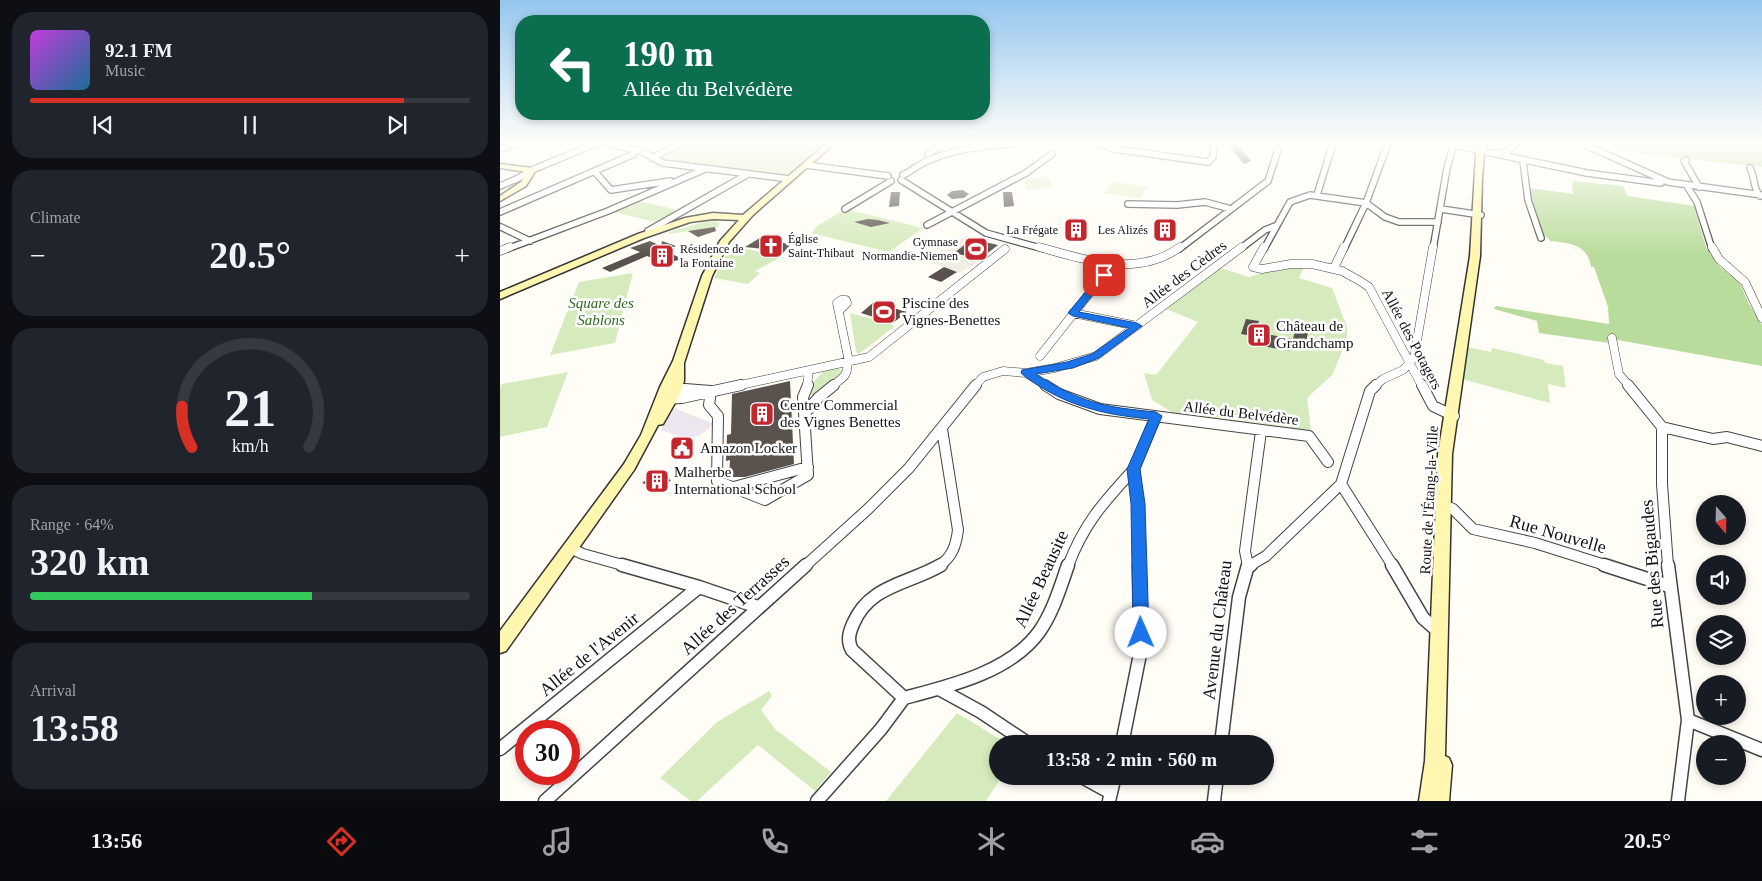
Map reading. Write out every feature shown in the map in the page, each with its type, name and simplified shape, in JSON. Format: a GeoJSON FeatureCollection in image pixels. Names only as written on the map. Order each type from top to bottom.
{"type":"FeatureCollection","features":[{"type":"Feature","properties":{"kind":"street"},"geometry":{"type":"LineString","coordinates":[[500,186],[515,180]]}},
{"type":"Feature","properties":{"kind":"street"},"geometry":{"type":"LineString","coordinates":[[500,212],[575,180]]}},
{"type":"Feature","properties":{"kind":"street"},"geometry":{"type":"LineString","coordinates":[[602,180],[605,186],[611,190],[678,181]]}},
{"type":"Feature","properties":{"kind":"street"},"geometry":{"type":"LineString","coordinates":[[650,232],[737,180]]}},
{"type":"Feature","properties":{"kind":"street"},"geometry":{"type":"LineString","coordinates":[[500,645],[629,467],[671,395],[679,379],[679,361],[707,276],[725,241],[744,219],[787,180]]}},
{"type":"Feature","properties":{"kind":"street"},"geometry":{"type":"LineString","coordinates":[[845,209],[887,180]]}},
{"type":"Feature","properties":{"kind":"street"},"geometry":{"type":"LineString","coordinates":[[907,180],[952,213],[986,233],[1097,263],[1118,264],[1150,261],[1171,254],[1268,180]]}},
{"type":"Feature","properties":{"kind":"street"},"geometry":{"type":"LineString","coordinates":[[927,225],[1012,180]]}},
{"type":"Feature","properties":{"kind":"street"},"geometry":{"type":"LineString","coordinates":[[1317,195],[1321,180]]}},
{"type":"Feature","properties":{"kind":"street"},"geometry":{"type":"LineString","coordinates":[[1334,268],[1366,203],[1374,180]]}},
{"type":"Feature","properties":{"kind":"street"},"geometry":{"type":"LineString","coordinates":[[1248,566],[1266,556],[1341,484],[1370,391],[1375,385],[1403,370],[1414,358],[1445,180]]}},
{"type":"Feature","properties":{"kind":"street","name":"Route de l'Étang-la-Ville"},"geometry":{"type":"LineString","coordinates":[[1436,799],[1445,506],[1453,416],[1476,286],[1482,180]]}},
{"type":"Feature","properties":{"kind":"street"},"geometry":{"type":"LineString","coordinates":[[1524,180],[1530,213],[1540,238]]}},
{"type":"Feature","properties":{"kind":"street"},"geometry":{"type":"LineString","coordinates":[[1648,180],[1674,183]]}},
{"type":"Feature","properties":{"kind":"street"},"geometry":{"type":"LineString","coordinates":[[1665,180],[1687,186],[1761,196]]}},
{"type":"Feature","properties":{"kind":"street"},"geometry":{"type":"LineString","coordinates":[[1695,180],[1699,187]]}},
{"type":"Feature","properties":{"kind":"street"},"geometry":{"type":"LineString","coordinates":[[1754,180],[1756,192],[1761,196]]}},
{"type":"Feature","properties":{"kind":"street"},"geometry":{"type":"LineString","coordinates":[[500,251],[608,211],[678,181]]}},
{"type":"Feature","properties":{"kind":"street"},"geometry":{"type":"LineString","coordinates":[[1687,186],[1696,202],[1712,248],[1719,259],[1745,282],[1762,318]]}},
{"type":"Feature","properties":{"kind":"street"},"geometry":{"type":"LineString","coordinates":[[1275,226],[1293,200],[1304,196],[1317,195],[1366,203],[1385,217],[1399,222],[1438,222]]}},
{"type":"Feature","properties":{"kind":"street"},"geometry":{"type":"LineString","coordinates":[[1128,204],[1178,205],[1205,202],[1231,209]]}},
{"type":"Feature","properties":{"kind":"street"},"geometry":{"type":"LineString","coordinates":[[1441,209],[1479,215]]}},
{"type":"Feature","properties":{"kind":"street"},"geometry":{"type":"LineString","coordinates":[[500,296],[650,232],[697,218],[725,215],[744,219]]}},
{"type":"Feature","properties":{"kind":"street","name":"Allée des Potagers"},"geometry":{"type":"LineString","coordinates":[[1275,226],[1274,232],[1253,267],[1256,269],[1291,264],[1334,268],[1358,279],[1369,287],[1433,406],[1453,416]]}},
{"type":"Feature","properties":{"kind":"street","name":"Allée des Cèdres"},"geometry":{"type":"LineString","coordinates":[[942,428],[983,377],[1003,371],[1026,373],[1062,367],[1089,359],[1107,349],[1265,230],[1275,226]]}},
{"type":"Feature","properties":{"kind":"street"},"geometry":{"type":"LineString","coordinates":[[501,228],[530,241]]}},
{"type":"Feature","properties":{"kind":"street"},"geometry":{"type":"LineString","coordinates":[[671,395],[711,391],[869,357],[1005,249]]}},
{"type":"Feature","properties":{"kind":"street"},"geometry":{"type":"LineString","coordinates":[[1040,356],[1104,275]]}},
{"type":"Feature","properties":{"kind":"street"},"geometry":{"type":"LineString","coordinates":[[804,413],[818,398],[846,375],[848,371],[840,310]]}},
{"type":"Feature","properties":{"kind":"street"},"geometry":{"type":"LineString","coordinates":[[1073,313],[1137,326]]}},
{"type":"Feature","properties":{"kind":"street"},"geometry":{"type":"LineString","coordinates":[[1612,338],[1618,374],[1662,428],[1713,439],[1727,437],[1762,446]]}},
{"type":"Feature","properties":{"kind":"street"},"geometry":{"type":"LineString","coordinates":[[711,391],[709,405],[718,416],[717,481],[730,488],[765,500],[778,491],[797,484],[808,475],[802,397],[809,382],[809,371]]}},
{"type":"Feature","properties":{"kind":"street","name":"Allée du Belvédère"},"geometry":{"type":"LineString","coordinates":[[1026,373],[1058,394],[1080,403],[1113,412],[1309,436],[1328,462]]}},
{"type":"Feature","properties":{"kind":"street"},"geometry":{"type":"LineString","coordinates":[[802,397],[812,400],[818,398]]}},
{"type":"Feature","properties":{"kind":"street"},"geometry":{"type":"LineString","coordinates":[[1124,735],[1141,649],[1138,504],[1134,469],[1156,416]]}},
{"type":"Feature","properties":{"kind":"street"},"geometry":{"type":"LineString","coordinates":[[817,801],[881,730],[904,698],[851,648],[848,635],[855,617],[866,602],[879,592],[925,574],[941,565],[952,555],[958,543],[958,530],[942,428]]}},
{"type":"Feature","properties":{"kind":"street","name":"Allée des Terrasses"},"geometry":{"type":"LineString","coordinates":[[546,801],[868,509],[909,468],[942,428]]}},
{"type":"Feature","properties":{"kind":"street","name":"Rue des Bigaudes"},"geometry":{"type":"LineString","coordinates":[[1662,428],[1662,484],[1669,586],[1688,720],[1678,801]]}},
{"type":"Feature","properties":{"kind":"street","name":"Avenue du Château"},"geometry":{"type":"LineString","coordinates":[[1222,735],[1239,597],[1248,566],[1245,551],[1261,431]]}},
{"type":"Feature","properties":{"kind":"street"},"geometry":{"type":"LineString","coordinates":[[730,488],[808,467]]}},
{"type":"Feature","properties":{"kind":"street","name":"Allée Beausite"},"geometry":{"type":"LineString","coordinates":[[904,698],[965,680],[1009,658],[1031,643],[1041,630],[1050,612],[1085,526],[1094,512],[1134,469]]}},
{"type":"Feature","properties":{"kind":"street"},"geometry":{"type":"LineString","coordinates":[[1341,484],[1376,538],[1423,618],[1442,634]]}},
{"type":"Feature","properties":{"kind":"street","name":"Rue Nouvelle"},"geometry":{"type":"LineString","coordinates":[[1445,506],[1453,509],[1473,529],[1536,543],[1669,586]]}},
{"type":"Feature","properties":{"kind":"street"},"geometry":{"type":"LineString","coordinates":[[570,548],[583,554],[700,587],[758,607]]}},
{"type":"Feature","properties":{"kind":"street","name":"Allée de l'Avenir"},"geometry":{"type":"LineString","coordinates":[[500,749],[700,587]]}},
{"type":"Feature","properties":{"kind":"street"},"geometry":{"type":"LineString","coordinates":[[939,689],[981,712],[1016,735]]}},
{"type":"Feature","properties":{"kind":"street"},"geometry":{"type":"LineString","coordinates":[[1688,720],[1762,750]]}},
{"type":"Feature","properties":{"kind":"street"},"geometry":{"type":"LineString","coordinates":[[1093,785],[1110,797]]}},
{"type":"Feature","properties":{"kind":"street"},"geometry":{"type":"LineString","coordinates":[[1214,801],[1216,785]]}},
{"type":"Feature","properties":{"kind":"shaded area"},"geometry":{"type":"Polygon","coordinates":[[[966,236],[972,239],[955,253],[980,259],[972,266],[961,265],[971,267],[961,271],[962,273],[927,262],[966,236]]]}},
{"type":"Feature","properties":{"kind":"shaded area"},"geometry":{"type":"Polygon","coordinates":[[[674,408],[714,424],[699,436],[685,438],[661,430],[674,408]]]}},
{"type":"Feature","properties":{"kind":"green space"},"geometry":{"type":"Polygon","coordinates":[[[1025,180],[1051,180],[1053,188],[1027,190],[1025,180]]]}},
{"type":"Feature","properties":{"kind":"green space"},"geometry":{"type":"Polygon","coordinates":[[[1573,181],[1623,186],[1628,196],[1694,206],[1706,247],[1720,267],[1739,281],[1749,304],[1762,325],[1762,366],[1612,339],[1612,347],[1609,343],[1539,333],[1537,321],[1494,309],[1496,306],[1609,324],[1608,307],[1594,267],[1591,267],[1586,254],[1576,246],[1550,241],[1540,234],[1531,212],[1529,188],[1574,194],[1572,188],[1573,181]]]}},
{"type":"Feature","properties":{"kind":"green space"},"geometry":{"type":"Polygon","coordinates":[[[1113,182],[1149,187],[1140,198],[1103,193],[1113,182]]]}},
{"type":"Feature","properties":{"kind":"green space"},"geometry":{"type":"Polygon","coordinates":[[[634,200],[678,210],[656,222],[609,211],[634,200]]]}},
{"type":"Feature","properties":{"kind":"green space"},"geometry":{"type":"Polygon","coordinates":[[[845,209],[923,228],[889,252],[811,233],[817,226],[845,209]]]}},
{"type":"Feature","properties":{"kind":"green space"},"geometry":{"type":"Polygon","coordinates":[[[707,221],[719,222],[718,227],[669,234],[669,232],[707,221]]]}},
{"type":"Feature","properties":{"kind":"green space"},"geometry":{"type":"Polygon","coordinates":[[[731,245],[781,257],[755,271],[760,273],[748,284],[714,278],[731,245]]]}},
{"type":"Feature","properties":{"kind":"green space"},"geometry":{"type":"Polygon","coordinates":[[[1304,267],[1299,278],[1332,288],[1347,327],[1347,340],[1332,375],[1307,398],[1311,429],[1305,432],[1175,414],[1152,400],[1144,373],[1156,375],[1198,322],[1166,309],[1220,268],[1249,277],[1277,268],[1304,267]]]}},
{"type":"Feature","properties":{"kind":"green space","name":"Square des Sablons"},"geometry":{"type":"Polygon","coordinates":[[[633,273],[615,343],[550,355],[579,282],[633,273]]]}},
{"type":"Feature","properties":{"kind":"green space"},"geometry":{"type":"Polygon","coordinates":[[[850,313],[895,326],[859,354],[856,352],[850,313]]]}},
{"type":"Feature","properties":{"kind":"green space"},"geometry":{"type":"Polygon","coordinates":[[[1468,347],[1491,352],[1492,348],[1544,360],[1545,363],[1563,366],[1566,388],[1548,384],[1550,403],[1462,379],[1468,347]]]}},
{"type":"Feature","properties":{"kind":"green space"},"geometry":{"type":"Polygon","coordinates":[[[837,368],[842,370],[843,374],[816,395],[811,395],[809,392],[819,376],[827,370],[837,368]]]}},
{"type":"Feature","properties":{"kind":"green space"},"geometry":{"type":"Polygon","coordinates":[[[568,372],[547,427],[500,437],[500,388],[502,384],[568,372]]]}},
{"type":"Feature","properties":{"kind":"green space"},"geometry":{"type":"Polygon","coordinates":[[[769,691],[772,696],[761,710],[775,729],[831,772],[815,791],[758,745],[697,801],[691,801],[660,778],[717,722],[769,691]]]}},
{"type":"Feature","properties":{"kind":"green space"},"geometry":{"type":"Polygon","coordinates":[[[957,713],[993,735],[989,735],[989,785],[996,785],[986,801],[886,801],[957,713]]]}},
{"type":"Feature","properties":{"kind":"building"},"geometry":{"type":"Polygon","coordinates":[[[963,190],[969,194],[964,198],[952,199],[947,195],[952,191],[963,190]]]}},
{"type":"Feature","properties":{"kind":"building"},"geometry":{"type":"Polygon","coordinates":[[[891,192],[900,192],[899,206],[889,207],[891,192]]]}},
{"type":"Feature","properties":{"kind":"building"},"geometry":{"type":"Polygon","coordinates":[[[1003,192],[1012,192],[1014,206],[1004,207],[1003,192]]]}},
{"type":"Feature","properties":{"kind":"building"},"geometry":{"type":"Polygon","coordinates":[[[1078,218],[1086,241],[1080,240],[1075,242],[1067,219],[1078,218]]]}},
{"type":"Feature","properties":{"kind":"building"},"geometry":{"type":"Polygon","coordinates":[[[868,219],[890,223],[871,227],[854,222],[868,219]]]}},
{"type":"Feature","properties":{"kind":"building"},"geometry":{"type":"Polygon","coordinates":[[[715,227],[716,231],[698,237],[688,231],[715,227]]]}},
{"type":"Feature","properties":{"kind":"building","name":"Église Saint-Thibaut"},"geometry":{"type":"Polygon","coordinates":[[[763,236],[790,245],[782,254],[775,250],[745,247],[763,236]]]}},
{"type":"Feature","properties":{"kind":"building","name":"Gymnase Normandie-Niemen"},"geometry":{"type":"Polygon","coordinates":[[[972,239],[998,245],[980,259],[954,253],[972,239]]]}},
{"type":"Feature","properties":{"kind":"building","name":"Résidence de la Fontaine"},"geometry":{"type":"Polygon","coordinates":[[[650,241],[661,246],[662,241],[676,246],[665,251],[683,259],[665,263],[647,256],[610,272],[602,268],[640,252],[630,248],[650,241]]]}},
{"type":"Feature","properties":{"kind":"building"},"geometry":{"type":"Polygon","coordinates":[[[944,267],[957,272],[941,282],[928,277],[944,267]]]}},
{"type":"Feature","properties":{"kind":"building","name":"Piscine des Vignes-Benettes"},"geometry":{"type":"Polygon","coordinates":[[[874,302],[907,312],[893,323],[861,313],[874,302]]]}},
{"type":"Feature","properties":{"kind":"building","name":"Château de Grandchamp"},"geometry":{"type":"Polygon","coordinates":[[[1246,319],[1259,321],[1255,332],[1293,339],[1296,327],[1309,329],[1305,345],[1292,346],[1290,351],[1250,344],[1253,336],[1241,334],[1246,319]]]}},
{"type":"Feature","properties":{"kind":"building","name":"Centre Commercial des Vignes Benettes"},"geometry":{"type":"Polygon","coordinates":[[[790,381],[794,464],[745,477],[733,477],[729,474],[730,460],[726,461],[727,435],[731,434],[732,394],[790,381]]]}},
{"type":"Feature","properties":{"kind":"building","name":"Malherbe International School"},"geometry":{"type":"Polygon","coordinates":[[[654,474],[671,480],[661,489],[642,483],[654,474]]]}},
{"type":"Feature","properties":{"kind":"place","name":"La Frégate"},"geometry":{"type":"Point","coordinates":[1076,230]}},
{"type":"Feature","properties":{"kind":"place","name":"Les Alizés"},"geometry":{"type":"Point","coordinates":[1165,230]}},
{"type":"Feature","properties":{"kind":"place","name":"Église Saint-Thibaut"},"geometry":{"type":"Point","coordinates":[771,246]}},
{"type":"Feature","properties":{"kind":"place","name":"Gymnase Normandie-Niemen"},"geometry":{"type":"Point","coordinates":[976,249]}},
{"type":"Feature","properties":{"kind":"place","name":"Résidence de la Fontaine"},"geometry":{"type":"Point","coordinates":[662,256]}},
{"type":"Feature","properties":{"kind":"place","name":"Piscine des Vignes-Benettes"},"geometry":{"type":"Point","coordinates":[884,312]}},
{"type":"Feature","properties":{"kind":"place","name":"Château de Grandchamp"},"geometry":{"type":"Point","coordinates":[1259,335]}},
{"type":"Feature","properties":{"kind":"place","name":"Centre Commercial des Vignes Benettes"},"geometry":{"type":"Point","coordinates":[762,414]}},
{"type":"Feature","properties":{"kind":"place","name":"Amazon Locker"},"geometry":{"type":"Point","coordinates":[682,448]}},
{"type":"Feature","properties":{"kind":"place","name":"Malherbe International School"},"geometry":{"type":"Point","coordinates":[657,481]}},
{"type":"Feature","properties":{"kind":"route"},"geometry":{"type":"LineString","coordinates":[[1104,275],[1073,313],[1137,326],[1107,349],[1083,362],[1026,373],[1058,394],[1080,403],[1113,412],[1156,416],[1134,469],[1138,504],[1141,633]]}}]}
